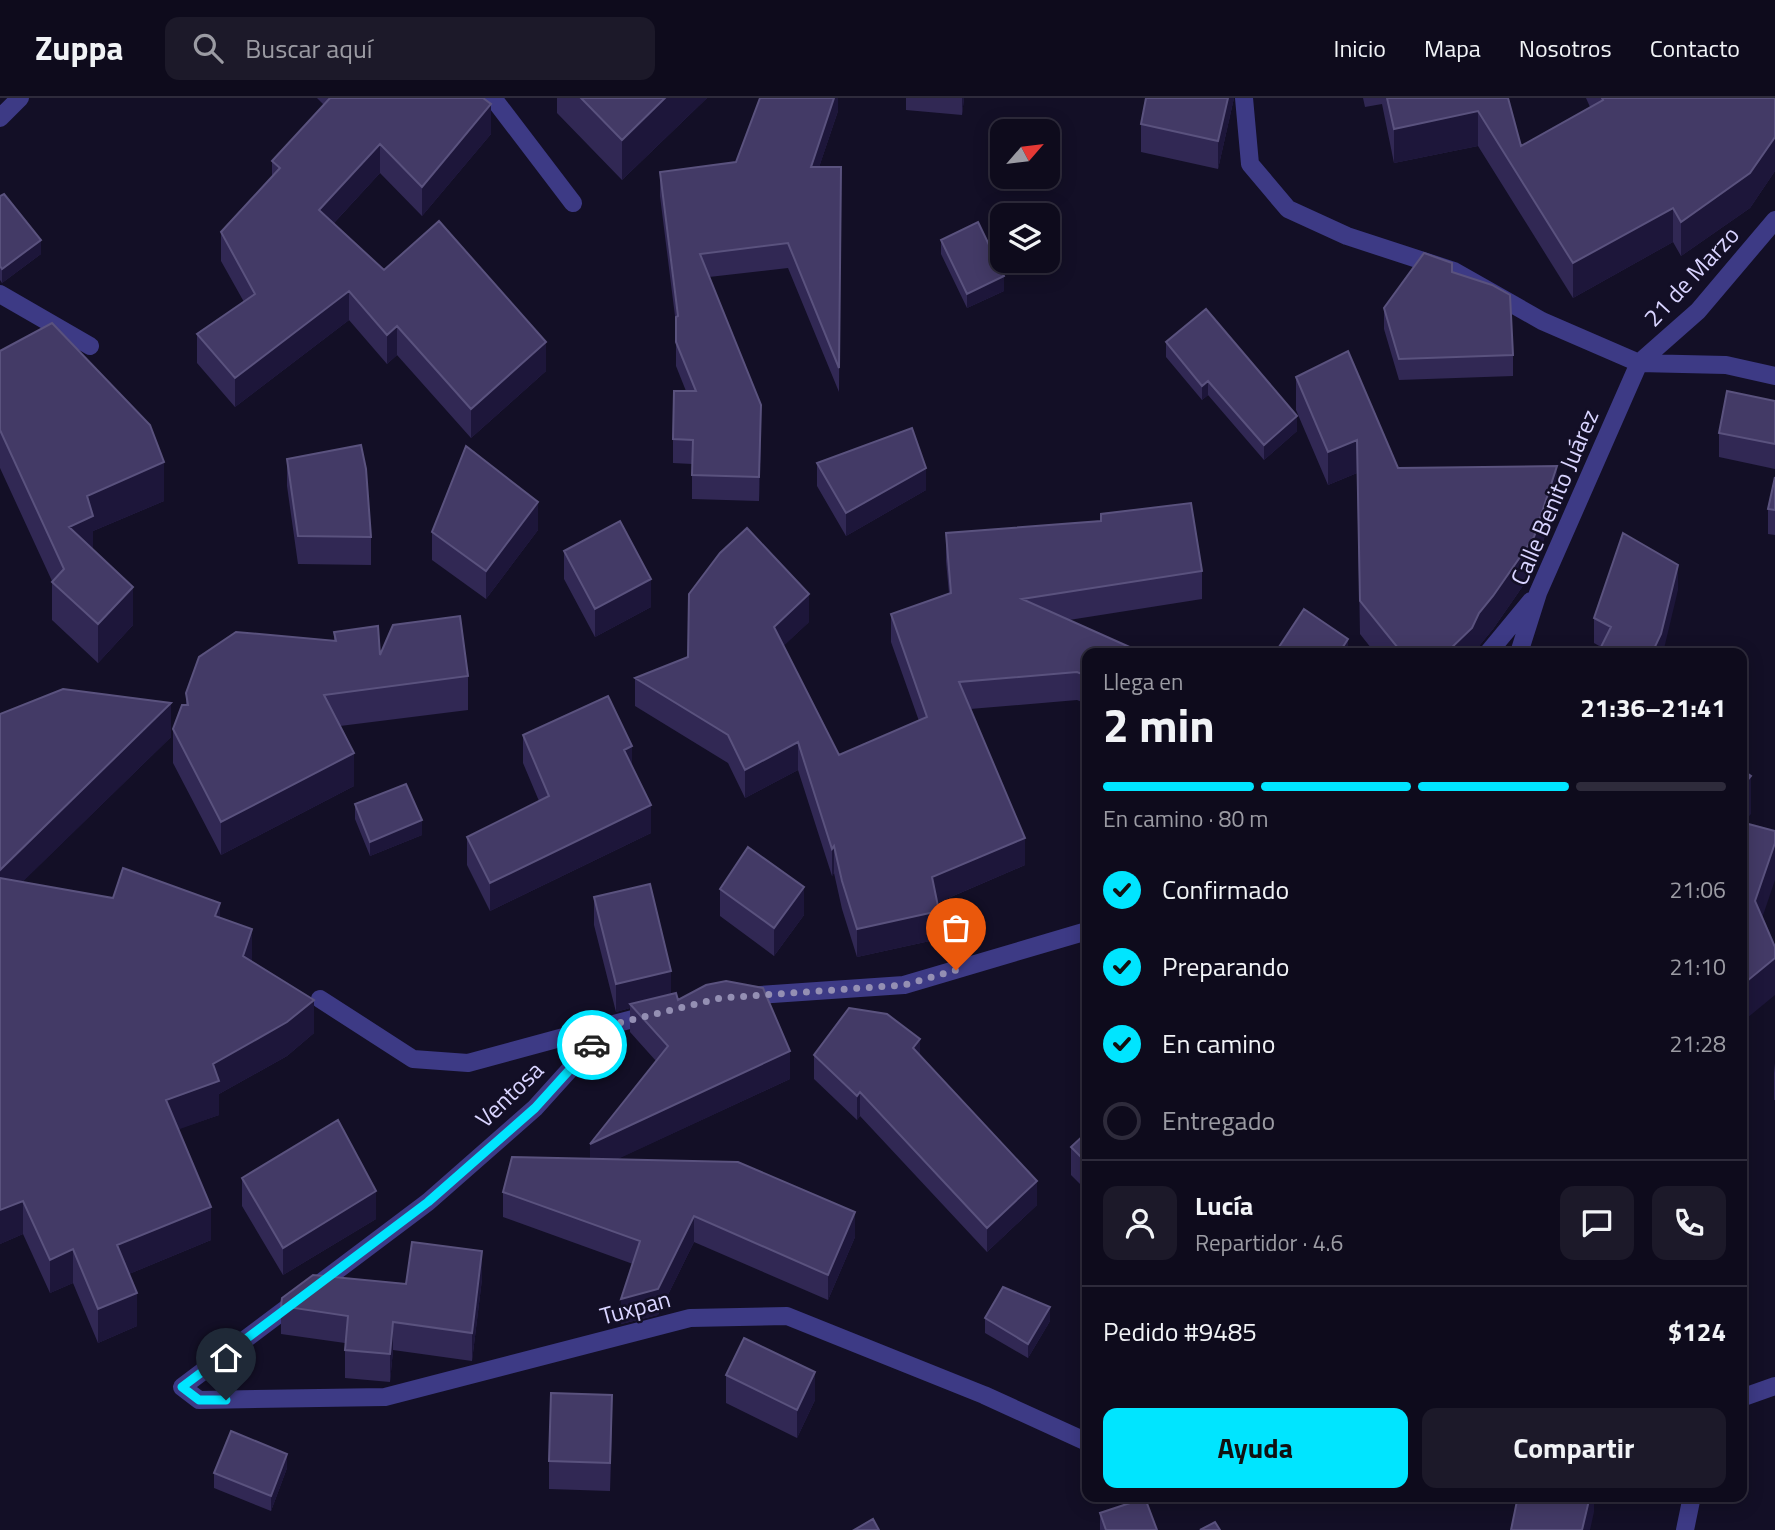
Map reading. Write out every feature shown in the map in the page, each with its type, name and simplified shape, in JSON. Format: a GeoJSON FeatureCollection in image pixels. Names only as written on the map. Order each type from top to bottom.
{"type":"FeatureCollection","features":[{"type":"Feature","properties":{"kind":"street"},"geometry":{"type":"LineString","coordinates":[[0,118],[20,98]]}},
{"type":"Feature","properties":{"kind":"street"},"geometry":{"type":"LineString","coordinates":[[493,98],[573,203]]}},
{"type":"Feature","properties":{"kind":"street"},"geometry":{"type":"LineString","coordinates":[[1244,98],[1251,164],[1288,209],[1347,236],[1454,271],[1542,321],[1639,363],[1726,365],[1775,376]]}},
{"type":"Feature","properties":{"kind":"street","name":"21 de Marzo"},"geometry":{"type":"LineString","coordinates":[[1639,363],[1698,311],[1775,220]]}},
{"type":"Feature","properties":{"kind":"street"},"geometry":{"type":"LineString","coordinates":[[0,294],[90,346]]}},
{"type":"Feature","properties":{"kind":"street","name":"Calle Benito Juárez"},"geometry":{"type":"LineString","coordinates":[[1521,648],[1538,593],[1639,363]]}},
{"type":"Feature","properties":{"kind":"street"},"geometry":{"type":"LineString","coordinates":[[1492,648],[1538,593]]}},
{"type":"Feature","properties":{"kind":"street"},"geometry":{"type":"LineString","coordinates":[[734,997],[904,985],[1082,933]]}},
{"type":"Feature","properties":{"kind":"street"},"geometry":{"type":"LineString","coordinates":[[320,999],[414,1059],[468,1063],[671,1010]]}},
{"type":"Feature","properties":{"kind":"street","name":"Ventosa"},"geometry":{"type":"LineString","coordinates":[[182,1387],[428,1202],[535,1108],[610,1025]]}},
{"type":"Feature","properties":{"kind":"street","name":"Tuxpan"},"geometry":{"type":"LineString","coordinates":[[182,1387],[199,1400],[385,1397],[690,1318],[787,1317],[984,1395],[1082,1440]]}},
{"type":"Feature","properties":{"kind":"street"},"geometry":{"type":"LineString","coordinates":[[1747,1396],[1775,1386]]}},
{"type":"Feature","properties":{"kind":"street"},"geometry":{"type":"LineString","coordinates":[[1685,1530],[1691,1502]]}},
{"type":"Feature","properties":{"kind":"building"},"geometry":{"type":"Polygon","coordinates":[[[330,98],[483,98],[491,104],[422,187],[380,144],[319,210],[384,270],[439,221],[546,342],[471,409],[397,326],[387,335],[349,291],[235,378],[197,334],[255,294],[221,232],[280,168],[272,161],[330,98]]]}},
{"type":"Feature","properties":{"kind":"building"},"geometry":{"type":"Polygon","coordinates":[[[581,98],[665,98],[622,140],[581,98]]]}},
{"type":"Feature","properties":{"kind":"building"},"geometry":{"type":"Polygon","coordinates":[[[760,98],[834,98],[811,167],[841,167],[839,368],[788,243],[700,254],[761,405],[759,477],[692,475],[693,440],[673,439],[674,391],[696,391],[676,342],[678,316],[660,172],[736,162],[760,98]]]}},
{"type":"Feature","properties":{"kind":"building"},"geometry":{"type":"Polygon","coordinates":[[[1146,98],[1228,98],[1218,141],[1141,124],[1146,98]]]}},
{"type":"Feature","properties":{"kind":"building"},"geometry":{"type":"Polygon","coordinates":[[[1387,98],[1508,98],[1521,146],[1603,100],[1602,98],[1775,98],[1775,137],[1750,173],[1681,222],[1673,208],[1573,263],[1478,111],[1394,129],[1387,98]]]}},
{"type":"Feature","properties":{"kind":"building"},"geometry":{"type":"Polygon","coordinates":[[[4,194],[41,240],[2,269],[0,196],[4,194]]]}},
{"type":"Feature","properties":{"kind":"building"},"geometry":{"type":"Polygon","coordinates":[[[978,222],[990,247],[990,273],[1003,273],[1004,276],[967,294],[941,240],[978,222]]]}},
{"type":"Feature","properties":{"kind":"building"},"geometry":{"type":"Polygon","coordinates":[[[1424,253],[1452,263],[1452,272],[1492,285],[1510,295],[1513,355],[1399,359],[1384,308],[1424,253]]]}},
{"type":"Feature","properties":{"kind":"building"},"geometry":{"type":"Polygon","coordinates":[[[1206,309],[1297,416],[1264,445],[1208,381],[1202,386],[1166,342],[1206,309]]]}},
{"type":"Feature","properties":{"kind":"building"},"geometry":{"type":"Polygon","coordinates":[[[52,323],[150,425],[164,462],[87,496],[93,516],[69,527],[133,587],[98,624],[52,582],[64,569],[0,430],[0,351],[52,323]]]}},
{"type":"Feature","properties":{"kind":"building"},"geometry":{"type":"Polygon","coordinates":[[[1348,351],[1398,468],[1557,466],[1534,537],[1479,613],[1472,628],[1451,648],[1398,648],[1360,601],[1357,440],[1328,452],[1296,377],[1348,351]]]}},
{"type":"Feature","properties":{"kind":"building"},"geometry":{"type":"Polygon","coordinates":[[[1727,391],[1775,401],[1775,444],[1719,433],[1727,391]]]}},
{"type":"Feature","properties":{"kind":"building"},"geometry":{"type":"Polygon","coordinates":[[[912,428],[926,468],[846,513],[817,463],[912,428]]]}},
{"type":"Feature","properties":{"kind":"building"},"geometry":{"type":"Polygon","coordinates":[[[361,445],[366,469],[371,537],[298,536],[287,459],[361,445]]]}},
{"type":"Feature","properties":{"kind":"building"},"geometry":{"type":"Polygon","coordinates":[[[466,446],[538,502],[486,571],[432,532],[466,446]]]}},
{"type":"Feature","properties":{"kind":"building"},"geometry":{"type":"Polygon","coordinates":[[[1775,477],[1775,510],[1768,509],[1775,477]]]}},
{"type":"Feature","properties":{"kind":"building"},"geometry":{"type":"Polygon","coordinates":[[[1191,503],[1202,571],[1022,599],[1132,648],[1082,648],[1082,674],[1077,672],[959,682],[1025,838],[932,877],[939,911],[857,929],[834,846],[832,849],[798,742],[745,770],[728,735],[635,678],[688,657],[689,594],[720,553],[747,528],[809,594],[774,627],[839,755],[927,717],[891,614],[951,593],[946,533],[1101,521],[1101,514],[1191,503]]]}},
{"type":"Feature","properties":{"kind":"building"},"geometry":{"type":"Polygon","coordinates":[[[620,521],[651,579],[595,609],[564,551],[620,521]]]}},
{"type":"Feature","properties":{"kind":"building"},"geometry":{"type":"Polygon","coordinates":[[[1623,533],[1678,565],[1661,634],[1654,648],[1600,648],[1611,627],[1594,618],[1623,533]]]}},
{"type":"Feature","properties":{"kind":"building"},"geometry":{"type":"Polygon","coordinates":[[[1304,609],[1348,639],[1342,648],[1278,648],[1304,609]]]}},
{"type":"Feature","properties":{"kind":"building"},"geometry":{"type":"Polygon","coordinates":[[[460,616],[468,676],[324,695],[354,753],[221,822],[173,729],[182,705],[188,705],[186,693],[199,657],[236,632],[336,641],[334,632],[378,626],[380,655],[393,625],[460,616]]]}},
{"type":"Feature","properties":{"kind":"building"},"geometry":{"type":"Polygon","coordinates":[[[63,689],[171,703],[0,870],[0,714],[63,689]]]}},
{"type":"Feature","properties":{"kind":"building"},"geometry":{"type":"Polygon","coordinates":[[[608,696],[632,746],[624,750],[651,805],[490,883],[467,837],[549,796],[523,735],[608,696]]]}},
{"type":"Feature","properties":{"kind":"building"},"geometry":{"type":"Polygon","coordinates":[[[406,784],[422,820],[370,842],[355,804],[406,784]]]}},
{"type":"Feature","properties":{"kind":"building"},"geometry":{"type":"Polygon","coordinates":[[[1747,824],[1775,831],[1775,843],[1755,901],[1775,947],[1775,958],[1747,981],[1747,824]]]}},
{"type":"Feature","properties":{"kind":"building"},"geometry":{"type":"Polygon","coordinates":[[[748,847],[804,887],[774,928],[720,889],[748,847]]]}},
{"type":"Feature","properties":{"kind":"building"},"geometry":{"type":"Polygon","coordinates":[[[123,868],[220,903],[215,916],[252,929],[243,956],[314,1000],[287,1022],[213,1064],[219,1081],[166,1100],[211,1207],[117,1245],[137,1293],[98,1309],[73,1249],[50,1260],[23,1201],[0,1210],[0,878],[113,898],[123,868]]]}},
{"type":"Feature","properties":{"kind":"building"},"geometry":{"type":"Polygon","coordinates":[[[650,884],[671,971],[616,984],[594,897],[650,884]]]}},
{"type":"Feature","properties":{"kind":"building"},"geometry":{"type":"Polygon","coordinates":[[[726,981],[763,988],[790,1051],[590,1144],[668,1046],[630,1004],[676,993],[678,1000],[706,985],[726,981]]]}},
{"type":"Feature","properties":{"kind":"building"},"geometry":{"type":"Polygon","coordinates":[[[849,1008],[887,1014],[920,1039],[913,1048],[1037,1181],[987,1228],[860,1092],[857,1096],[814,1055],[849,1008]]]}},
{"type":"Feature","properties":{"kind":"building"},"geometry":{"type":"Polygon","coordinates":[[[338,1120],[376,1191],[283,1248],[242,1178],[338,1120]]]}},
{"type":"Feature","properties":{"kind":"building"},"geometry":{"type":"Polygon","coordinates":[[[1082,1137],[1082,1158],[1071,1147],[1082,1137]]]}},
{"type":"Feature","properties":{"kind":"building"},"geometry":{"type":"Polygon","coordinates":[[[512,1157],[738,1162],[855,1212],[828,1275],[694,1216],[658,1289],[621,1299],[640,1241],[503,1192],[512,1157]]]}},
{"type":"Feature","properties":{"kind":"building"},"geometry":{"type":"Polygon","coordinates":[[[412,1242],[482,1251],[472,1333],[393,1322],[390,1354],[345,1350],[348,1316],[281,1306],[282,1298],[313,1275],[406,1284],[412,1242]]]}},
{"type":"Feature","properties":{"kind":"building"},"geometry":{"type":"Polygon","coordinates":[[[1003,1287],[1050,1307],[1028,1344],[985,1318],[1003,1287]]]}},
{"type":"Feature","properties":{"kind":"building"},"geometry":{"type":"Polygon","coordinates":[[[744,1338],[815,1372],[797,1410],[726,1375],[744,1338]]]}},
{"type":"Feature","properties":{"kind":"building"},"geometry":{"type":"Polygon","coordinates":[[[551,1393],[612,1395],[610,1463],[549,1461],[551,1393]]]}},
{"type":"Feature","properties":{"kind":"building"},"geometry":{"type":"Polygon","coordinates":[[[231,1431],[287,1454],[271,1496],[214,1473],[231,1431]]]}},
{"type":"Feature","properties":{"kind":"building"},"geometry":{"type":"Polygon","coordinates":[[[1133,1502],[1146,1502],[1157,1530],[1106,1530],[1100,1513],[1133,1502]]]}},
{"type":"Feature","properties":{"kind":"building"},"geometry":{"type":"Polygon","coordinates":[[[1517,1502],[1589,1502],[1582,1530],[1511,1530],[1517,1502]]]}},
{"type":"Feature","properties":{"kind":"building"},"geometry":{"type":"Polygon","coordinates":[[[873,1519],[879,1530],[854,1530],[873,1519]]]}},
{"type":"Feature","properties":{"kind":"building"},"geometry":{"type":"Polygon","coordinates":[[[1215,1522],[1220,1530],[1200,1530],[1215,1522]]]}},
{"type":"Feature","properties":{"kind":"way so far"},"geometry":{"type":"LineString","coordinates":[[592,1045],[610,1025],[721,998],[904,985],[956,970]]}},
{"type":"Feature","properties":{"kind":"route"},"geometry":{"type":"LineString","coordinates":[[226,1400],[199,1400],[182,1387],[428,1202],[535,1108],[592,1045]]}}]}
